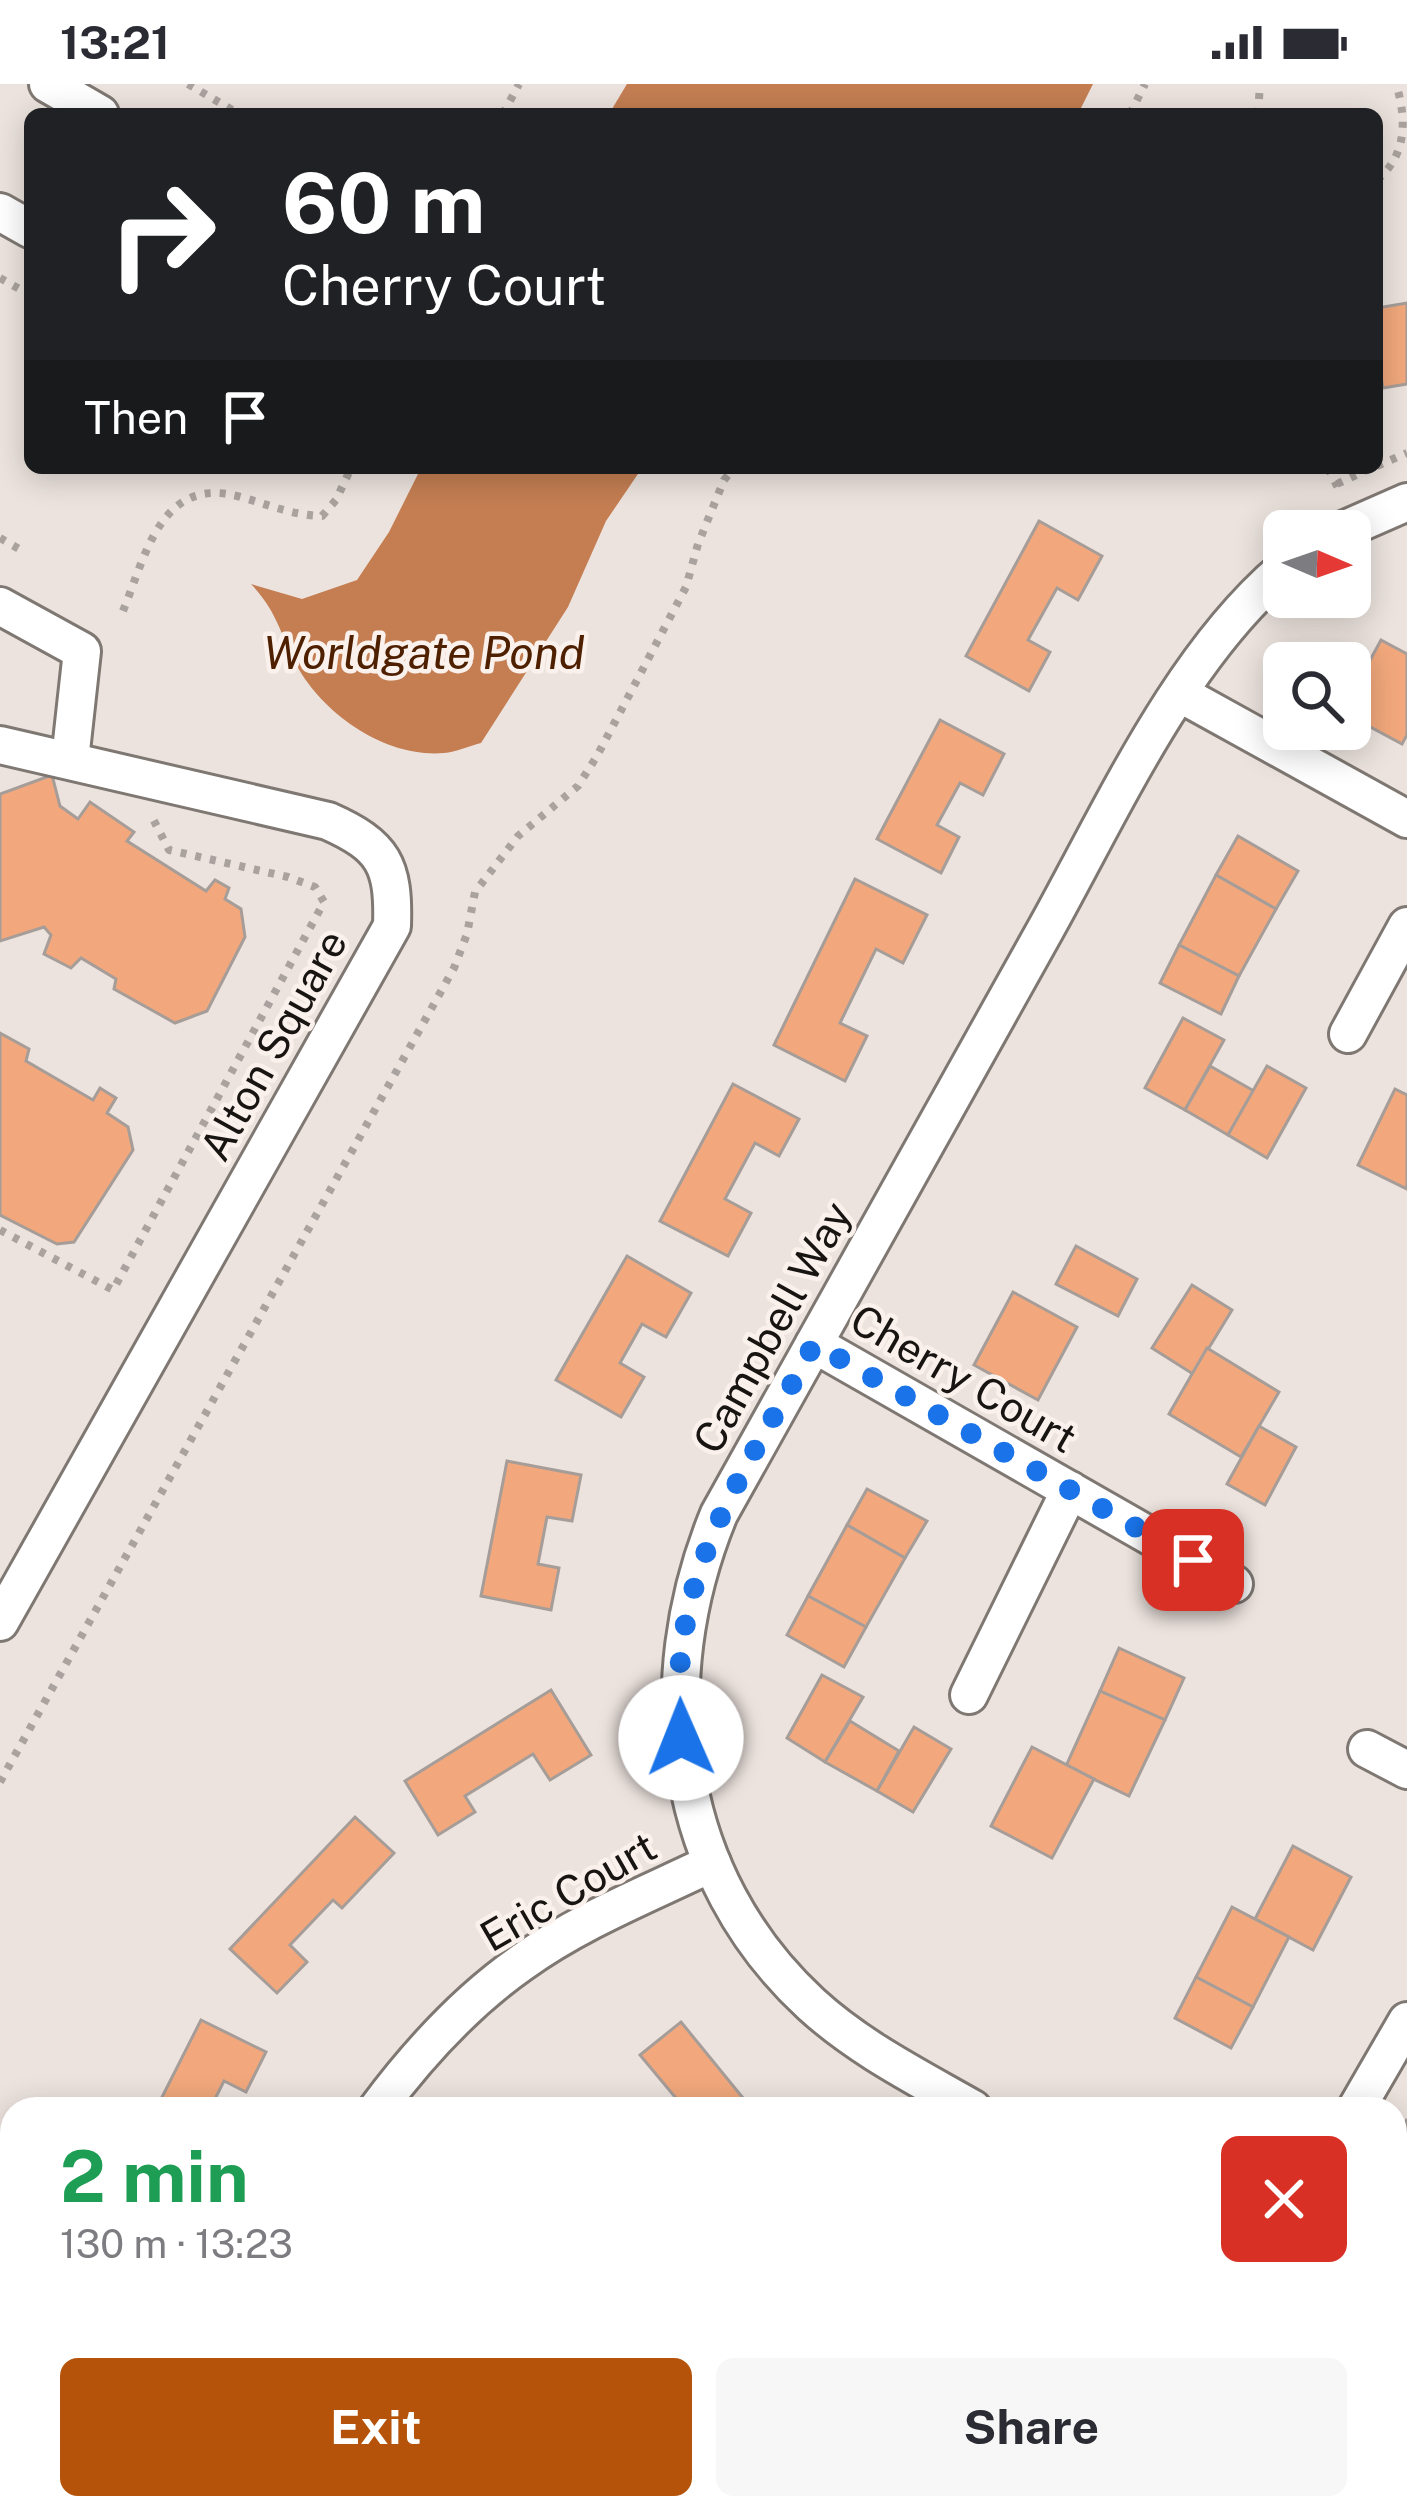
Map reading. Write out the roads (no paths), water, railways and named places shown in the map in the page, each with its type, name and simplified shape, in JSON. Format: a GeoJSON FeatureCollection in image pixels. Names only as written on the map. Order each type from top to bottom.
{"type":"FeatureCollection","features":[{"type":"Feature","properties":{"kind":"street"},"geometry":{"type":"LineString","coordinates":[[48,84],[90,108]]}},
{"type":"Feature","properties":{"kind":"street"},"geometry":{"type":"LineString","coordinates":[[1371,518],[1407,502]]}},
{"type":"Feature","properties":{"kind":"street","name":"Campbell Way"},"geometry":{"type":"LineString","coordinates":[[952,2097],[870,2050],[810,2003],[765,1953],[731,1901],[712,1863],[685,1772],[678,1704],[692,1588],[719,1514],[1180,693],[1204,651],[1263,586]]}},
{"type":"Feature","properties":{"kind":"street"},"geometry":{"type":"LineString","coordinates":[[0,606],[82,651],[70,760]]}},
{"type":"Feature","properties":{"kind":"street"},"geometry":{"type":"LineString","coordinates":[[1180,693],[1407,819]]}},
{"type":"Feature","properties":{"kind":"street","name":"Alton Square"},"geometry":{"type":"LineString","coordinates":[[0,745],[328,821],[368,839],[393,886],[392,926],[0,1622]]}},
{"type":"Feature","properties":{"kind":"street"},"geometry":{"type":"LineString","coordinates":[[1348,1034],[1407,926]]}},
{"type":"Feature","properties":{"kind":"street","name":"Cherry Court"},"geometry":{"type":"LineString","coordinates":[[814,1344],[1234,1583]]}},
{"type":"Feature","properties":{"kind":"street","name":"Cherry Court"},"geometry":{"type":"LineString","coordinates":[[969,1695],[1070,1490]]}},
{"type":"Feature","properties":{"kind":"street"},"geometry":{"type":"LineString","coordinates":[[1367,1749],[1407,1770]]}},
{"type":"Feature","properties":{"kind":"street","name":"Eric Court"},"geometry":{"type":"LineString","coordinates":[[385,2097],[412,2062],[475,1998],[524,1960],[574,1930],[712,1863]]}},
{"type":"Feature","properties":{"kind":"street"},"geometry":{"type":"LineString","coordinates":[[1363,2097],[1407,2021]]}},
{"type":"Feature","properties":{"kind":"water"},"geometry":{"type":"Polygon","coordinates":[[[627,84],[1093,84],[1081,108],[613,108],[627,84]]]}},
{"type":"Feature","properties":{"kind":"water","name":"Worldgate Pond"},"geometry":{"type":"Polygon","coordinates":[[[418,474],[638,474],[606,521],[568,607],[481,743],[444,753],[422,753],[379,741],[340,716],[309,684],[273,614],[251,584],[302,599],[357,580],[389,532],[418,474]]]}}]}
